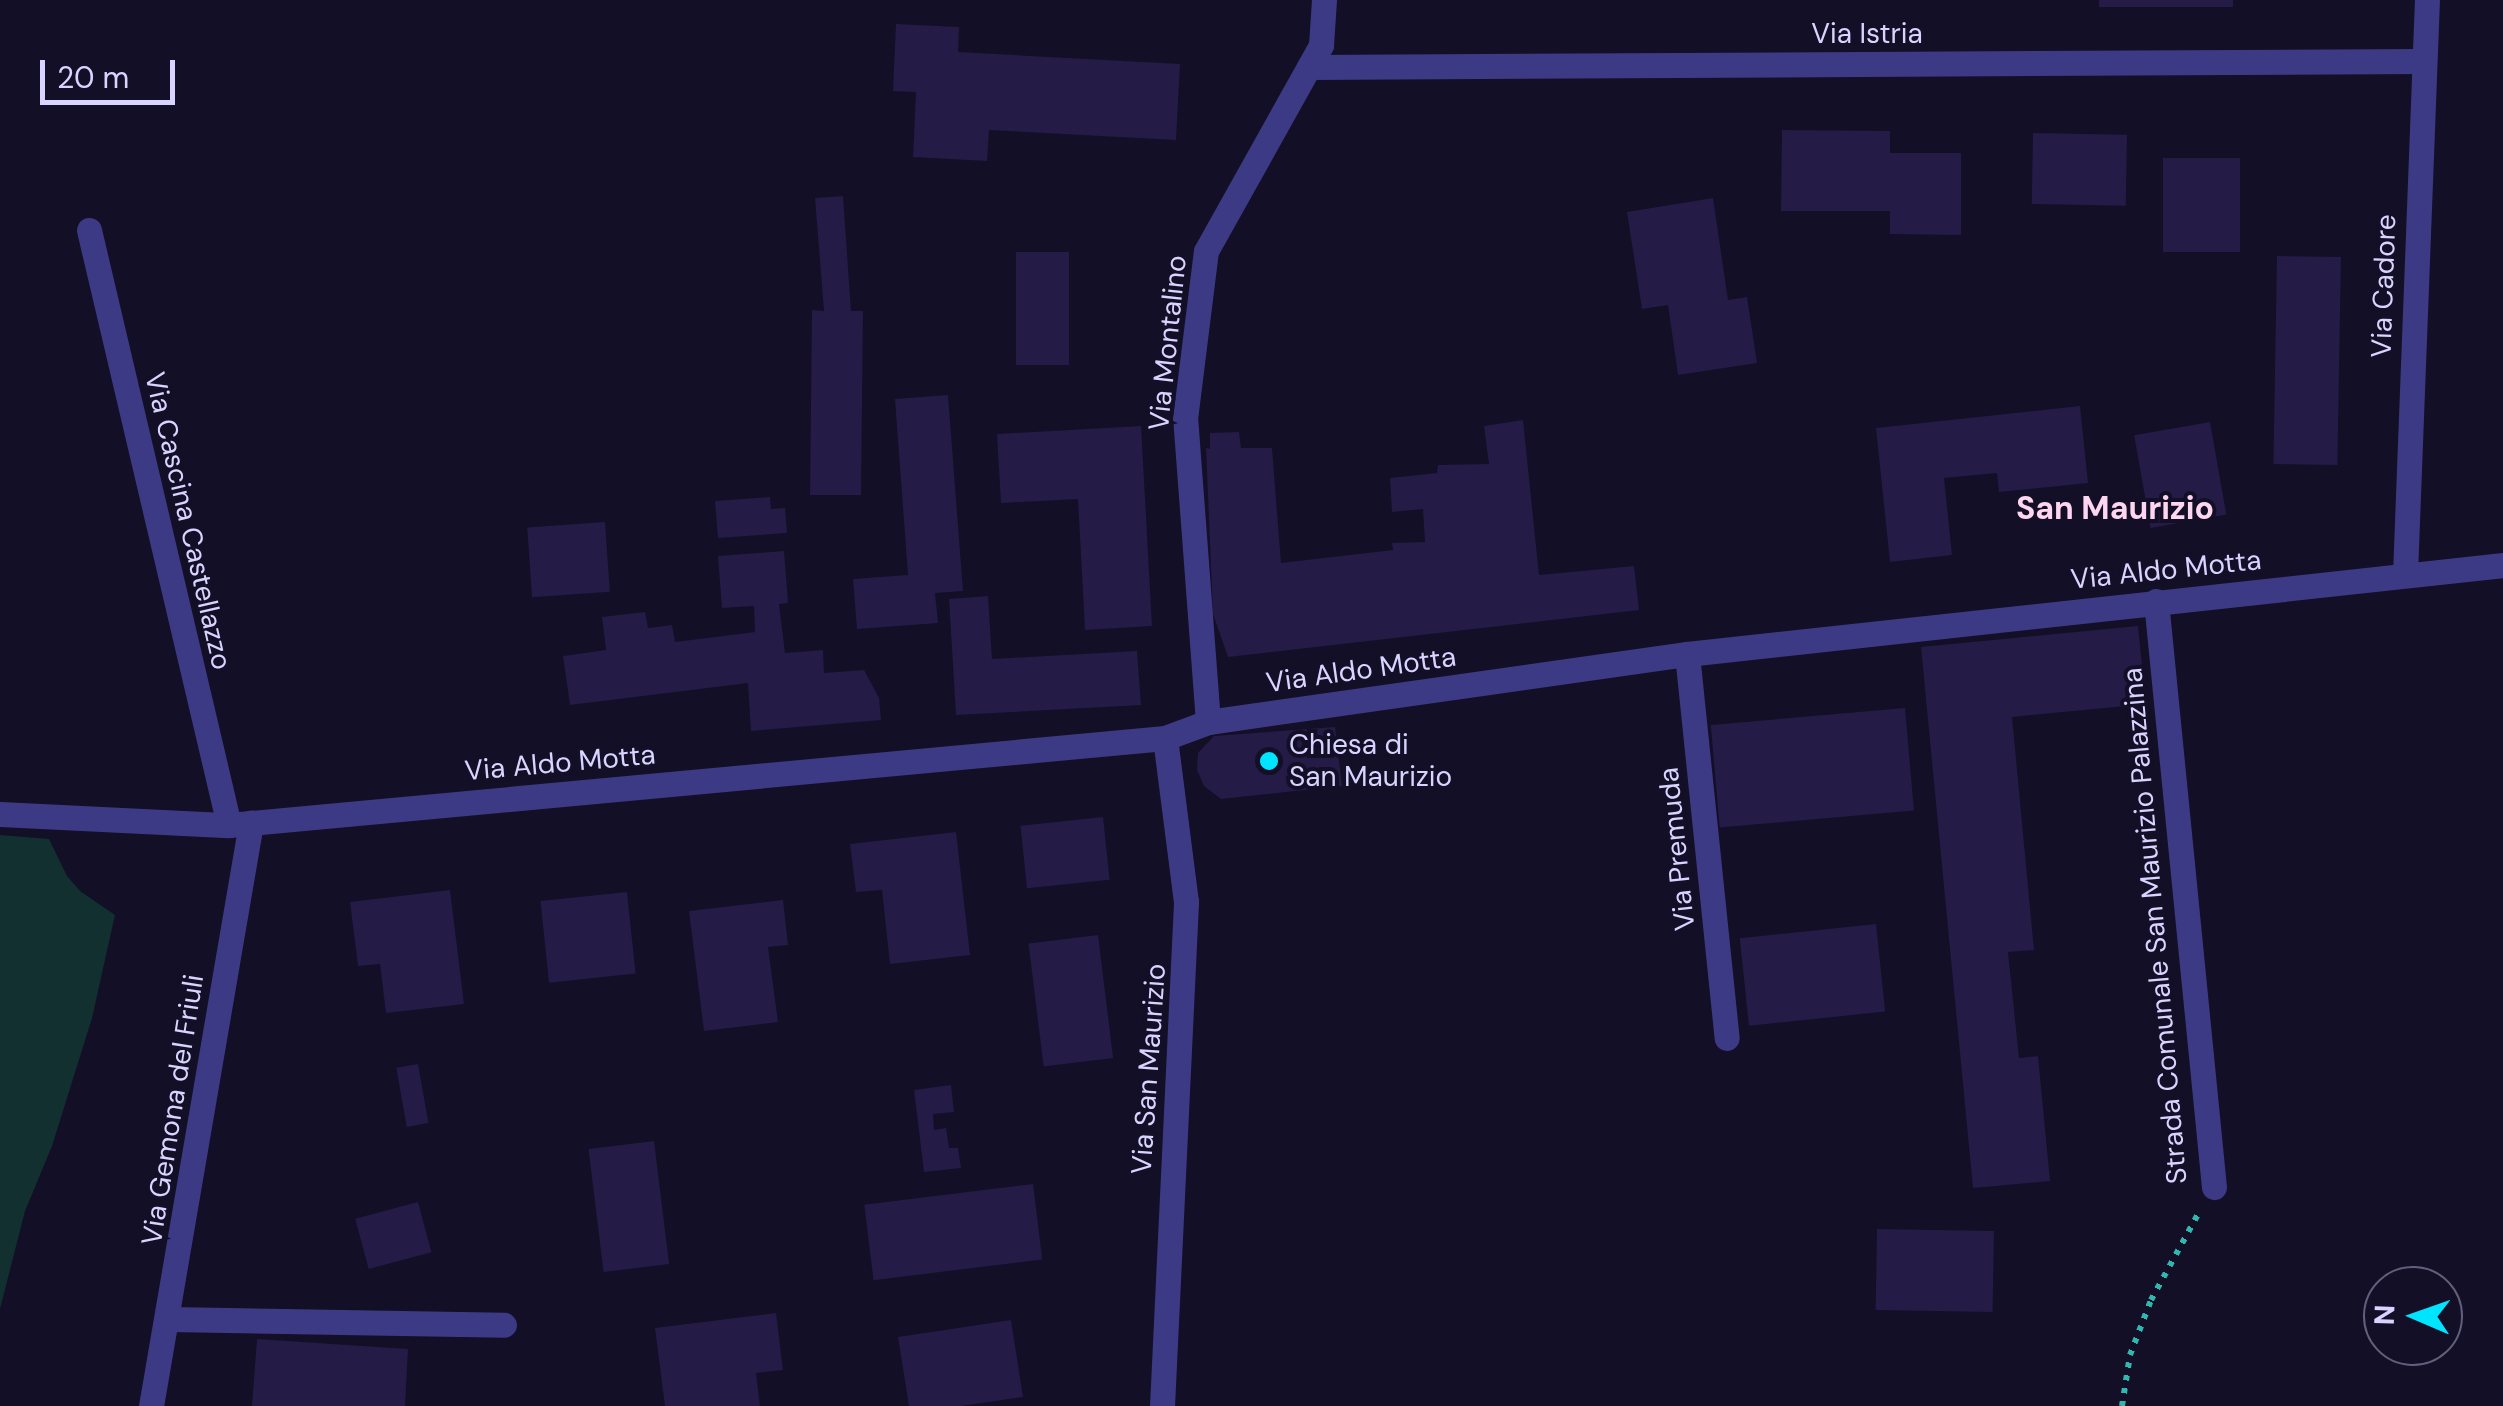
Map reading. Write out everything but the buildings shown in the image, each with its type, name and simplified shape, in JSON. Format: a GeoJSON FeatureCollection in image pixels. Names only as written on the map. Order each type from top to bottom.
{"type":"FeatureCollection","features":[{"type":"Feature","properties":{"kind":"street","name":"Via Montalino"},"geometry":{"type":"LineString","coordinates":[[1208,722],[1185,419],[1206,250],[1320,45],[1324,0]]}},
{"type":"Feature","properties":{"kind":"street","name":"Via Cadore"},"geometry":{"type":"LineString","coordinates":[[2405,574],[2426,0]]}},
{"type":"Feature","properties":{"kind":"street","name":"Via Istria"},"geometry":{"type":"LineString","coordinates":[[1309,67],[2424,61]]}},
{"type":"Feature","properties":{"kind":"street","name":"Via Cascina Castellazzo"},"geometry":{"type":"LineString","coordinates":[[90,230],[240,824]]}},
{"type":"Feature","properties":{"kind":"street","name":"Via Aldo Motta"},"geometry":{"type":"LineString","coordinates":[[0,814],[240,824],[1166,738],[1208,722],[1687,654],[2503,565]]}},
{"type":"Feature","properties":{"kind":"street","name":"Strada Comunale San Maurizio Palazzina"},"geometry":{"type":"LineString","coordinates":[[2156,601],[2214,1187]]}},
{"type":"Feature","properties":{"kind":"street","name":"Via Premuda"},"geometry":{"type":"LineString","coordinates":[[1687,654],[1727,1038]]}},
{"type":"Feature","properties":{"kind":"street","name":"Via San Maurizio"},"geometry":{"type":"LineString","coordinates":[[1162,1406],[1186,902],[1166,738]]}},
{"type":"Feature","properties":{"kind":"street","name":"Via Gemona del Friuli"},"geometry":{"type":"LineString","coordinates":[[151,1406],[153,1378],[168,1319],[240,824]]}},
{"type":"Feature","properties":{"kind":"street"},"geometry":{"type":"LineString","coordinates":[[168,1319],[504,1326]]}},
{"type":"Feature","properties":{"kind":"path","name":"Strada Comunale San Maurizio Palazzina"},"geometry":{"type":"LineString","coordinates":[[2122,1406],[2130,1354],[2151,1300],[2214,1187]]}},
{"type":"Feature","properties":{"kind":"green space"},"geometry":{"type":"Polygon","coordinates":[[[0,835],[49,839],[67,876],[80,891],[115,915],[92,1018],[52,1146],[25,1211],[0,1309],[0,835]]]}},
{"type":"Feature","properties":{"kind":"place","name":"Chiesa di San Maurizio"},"geometry":{"type":"Point","coordinates":[1269,761]}},
{"type":"Feature","properties":{"kind":"district","name":"San Maurizio"},"geometry":{"type":"Point","coordinates":[2115,508]}}]}
